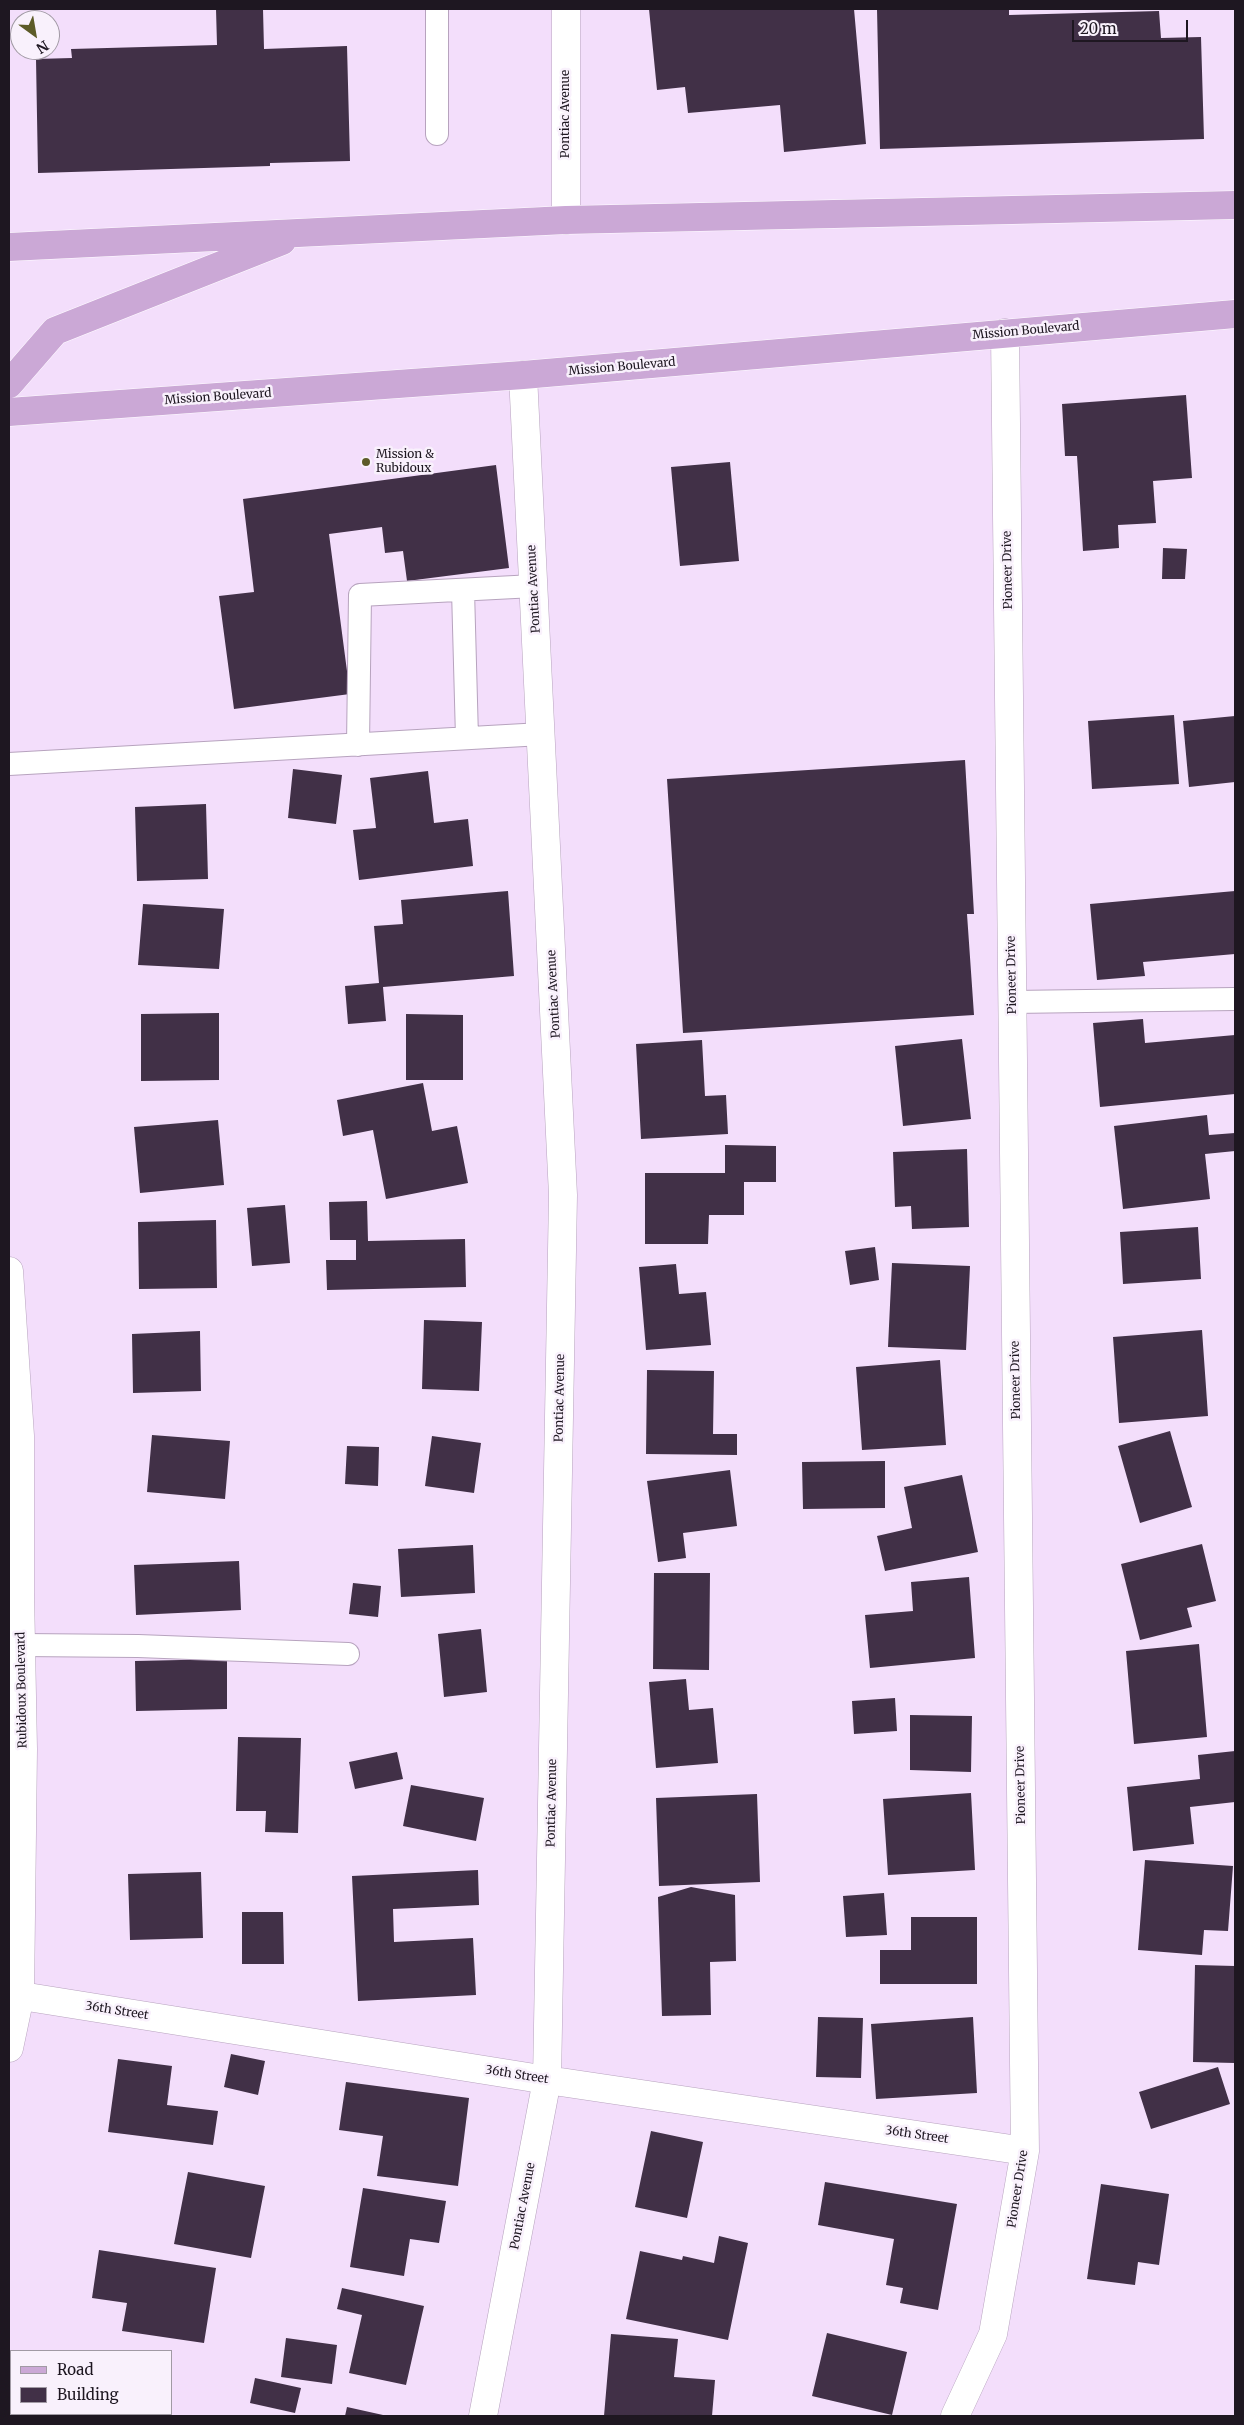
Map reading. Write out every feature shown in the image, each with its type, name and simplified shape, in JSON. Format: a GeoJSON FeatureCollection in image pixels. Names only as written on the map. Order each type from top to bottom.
{"type":"FeatureCollection","features":[{"type":"Feature","properties":{"kind":"main road"},"geometry":{"type":"LineString","coordinates":[[9,247],[566,220],[1235,205]]}},
{"type":"Feature","properties":{"kind":"main road"},"geometry":{"type":"LineString","coordinates":[[9,384],[55,331],[302,233]]}},
{"type":"Feature","properties":{"kind":"main road","name":"Mission Boulevard"},"geometry":{"type":"LineString","coordinates":[[9,412],[523,376],[1235,314]]}},
{"type":"Feature","properties":{"kind":"street","name":"Pontiac Avenue"},"geometry":{"type":"LineString","coordinates":[[566,9],[566,220]]}},
{"type":"Feature","properties":{"kind":"street","name":"Pioneer Drive"},"geometry":{"type":"LineString","coordinates":[[955,2416],[993,2334],[1025,2151],[1005,333]]}},
{"type":"Feature","properties":{"kind":"street","name":"Pontiac Avenue"},"geometry":{"type":"LineString","coordinates":[[484,2416],[547,2080],[564,1195],[523,376]]}},
{"type":"Feature","properties":{"kind":"street","name":"Rubidoux Boulevard"},"geometry":{"type":"LineString","coordinates":[[9,1272],[14,1436],[14,1593],[21,1645],[16,1749],[14,1995],[9,2048]]}},
{"type":"Feature","properties":{"kind":"street","name":"36th Street"},"geometry":{"type":"LineString","coordinates":[[14,1995],[547,2080],[1025,2151]]}},
{"type":"Feature","properties":{"kind":"lane"},"geometry":{"type":"LineString","coordinates":[[436,9],[437,134]]}},
{"type":"Feature","properties":{"kind":"lane"},"geometry":{"type":"LineString","coordinates":[[358,744],[360,595],[534,586]]}},
{"type":"Feature","properties":{"kind":"lane"},"geometry":{"type":"LineString","coordinates":[[463,590],[467,738]]}},
{"type":"Feature","properties":{"kind":"lane"},"geometry":{"type":"LineString","coordinates":[[9,764],[542,734]]}},
{"type":"Feature","properties":{"kind":"lane"},"geometry":{"type":"LineString","coordinates":[[1012,1002],[1235,998]]}},
{"type":"Feature","properties":{"kind":"lane"},"geometry":{"type":"LineString","coordinates":[[21,1645],[138,1646],[348,1654]]}},
{"type":"Feature","properties":{"kind":"building"},"geometry":{"type":"Polygon","coordinates":[[[216,9],[263,9],[264,49],[347,46],[350,161],[270,163],[270,166],[38,173],[36,60],[72,58],[71,49],[217,45],[216,9]]]}},
{"type":"Feature","properties":{"kind":"building"},"geometry":{"type":"Polygon","coordinates":[[[649,9],[854,9],[866,144],[784,152],[780,105],[688,113],[685,87],[657,90],[649,9]]]}},
{"type":"Feature","properties":{"kind":"building"},"geometry":{"type":"Polygon","coordinates":[[[877,9],[1009,9],[1009,15],[1159,11],[1161,38],[1201,37],[1204,139],[880,149],[877,9]]]}},
{"type":"Feature","properties":{"kind":"building"},"geometry":{"type":"Polygon","coordinates":[[[1186,395],[1192,478],[1153,481],[1156,523],[1118,525],[1119,548],[1083,551],[1077,456],[1065,456],[1062,404],[1186,395]]]}},
{"type":"Feature","properties":{"kind":"building"},"geometry":{"type":"Polygon","coordinates":[[[730,462],[739,561],[680,566],[671,467],[730,462]]]}},
{"type":"Feature","properties":{"kind":"building"},"geometry":{"type":"Polygon","coordinates":[[[496,465],[509,568],[407,581],[403,551],[385,553],[382,527],[329,534],[350,694],[234,709],[219,596],[254,592],[243,499],[496,465]]]}},
{"type":"Feature","properties":{"kind":"building"},"geometry":{"type":"Polygon","coordinates":[[[1163,548],[1187,549],[1185,579],[1162,579],[1163,548]]]}},
{"type":"Feature","properties":{"kind":"building"},"geometry":{"type":"Polygon","coordinates":[[[1174,715],[1179,784],[1092,789],[1088,721],[1174,715]]]}},
{"type":"Feature","properties":{"kind":"building"},"geometry":{"type":"Polygon","coordinates":[[[1235,716],[1235,782],[1189,787],[1183,721],[1235,716]]]}},
{"type":"Feature","properties":{"kind":"building"},"geometry":{"type":"Polygon","coordinates":[[[965,760],[974,914],[967,914],[974,1015],[683,1033],[667,779],[965,760]]]}},
{"type":"Feature","properties":{"kind":"building"},"geometry":{"type":"Polygon","coordinates":[[[293,769],[342,775],[336,824],[288,818],[293,769]]]}},
{"type":"Feature","properties":{"kind":"building"},"geometry":{"type":"Polygon","coordinates":[[[428,771],[434,823],[468,819],[473,866],[359,880],[353,830],[376,828],[370,778],[428,771]]]}},
{"type":"Feature","properties":{"kind":"building"},"geometry":{"type":"Polygon","coordinates":[[[206,804],[208,879],[137,881],[135,807],[206,804]]]}},
{"type":"Feature","properties":{"kind":"building"},"geometry":{"type":"Polygon","coordinates":[[[508,891],[514,976],[383,987],[386,1021],[348,1024],[345,986],[379,983],[374,926],[403,924],[401,900],[508,891]]]}},
{"type":"Feature","properties":{"kind":"building"},"geometry":{"type":"Polygon","coordinates":[[[1235,891],[1235,954],[1143,962],[1145,976],[1097,980],[1090,904],[1235,891]]]}},
{"type":"Feature","properties":{"kind":"building"},"geometry":{"type":"Polygon","coordinates":[[[143,904],[224,909],[219,969],[138,965],[143,904]]]}},
{"type":"Feature","properties":{"kind":"building"},"geometry":{"type":"Polygon","coordinates":[[[219,1013],[219,1080],[141,1081],[141,1014],[219,1013]]]}},
{"type":"Feature","properties":{"kind":"building"},"geometry":{"type":"Polygon","coordinates":[[[406,1014],[463,1015],[463,1080],[406,1080],[406,1014]]]}},
{"type":"Feature","properties":{"kind":"building"},"geometry":{"type":"Polygon","coordinates":[[[1143,1019],[1145,1043],[1235,1035],[1235,1094],[1100,1107],[1093,1023],[1143,1019]]]}},
{"type":"Feature","properties":{"kind":"building"},"geometry":{"type":"Polygon","coordinates":[[[962,1039],[971,1119],[903,1126],[895,1046],[962,1039]]]}},
{"type":"Feature","properties":{"kind":"building"},"geometry":{"type":"Polygon","coordinates":[[[702,1040],[705,1096],[726,1095],[728,1134],[641,1139],[636,1044],[702,1040]]]}},
{"type":"Feature","properties":{"kind":"building"},"geometry":{"type":"Polygon","coordinates":[[[423,1083],[432,1131],[457,1126],[468,1183],[386,1199],[373,1130],[343,1136],[337,1100],[423,1083]]]}},
{"type":"Feature","properties":{"kind":"building"},"geometry":{"type":"Polygon","coordinates":[[[1207,1115],[1209,1135],[1235,1133],[1235,1151],[1205,1154],[1210,1199],[1123,1209],[1114,1126],[1207,1115]]]}},
{"type":"Feature","properties":{"kind":"building"},"geometry":{"type":"Polygon","coordinates":[[[218,1120],[224,1185],[140,1193],[134,1127],[218,1120]]]}},
{"type":"Feature","properties":{"kind":"building"},"geometry":{"type":"Polygon","coordinates":[[[725,1145],[776,1146],[776,1182],[744,1182],[744,1215],[709,1215],[708,1244],[645,1244],[645,1173],[725,1173],[725,1145]]]}},
{"type":"Feature","properties":{"kind":"building"},"geometry":{"type":"Polygon","coordinates":[[[967,1149],[969,1227],[912,1229],[911,1206],[895,1207],[893,1152],[967,1149]]]}},
{"type":"Feature","properties":{"kind":"building"},"geometry":{"type":"Polygon","coordinates":[[[367,1201],[368,1241],[465,1239],[466,1287],[327,1290],[326,1260],[356,1260],[356,1240],[330,1240],[329,1202],[367,1201]]]}},
{"type":"Feature","properties":{"kind":"building"},"geometry":{"type":"Polygon","coordinates":[[[285,1205],[290,1263],[252,1266],[247,1208],[285,1205]]]}},
{"type":"Feature","properties":{"kind":"building"},"geometry":{"type":"Polygon","coordinates":[[[216,1220],[217,1288],[139,1289],[138,1222],[216,1220]]]}},
{"type":"Feature","properties":{"kind":"building"},"geometry":{"type":"Polygon","coordinates":[[[1198,1227],[1201,1279],[1123,1284],[1120,1232],[1198,1227]]]}},
{"type":"Feature","properties":{"kind":"building"},"geometry":{"type":"Polygon","coordinates":[[[875,1247],[879,1280],[850,1285],[845,1251],[875,1247]]]}},
{"type":"Feature","properties":{"kind":"building"},"geometry":{"type":"Polygon","coordinates":[[[892,1263],[970,1266],[966,1350],[888,1347],[892,1263]]]}},
{"type":"Feature","properties":{"kind":"building"},"geometry":{"type":"Polygon","coordinates":[[[676,1264],[679,1294],[706,1292],[711,1345],[646,1350],[639,1267],[676,1264]]]}},
{"type":"Feature","properties":{"kind":"building"},"geometry":{"type":"Polygon","coordinates":[[[424,1320],[482,1322],[479,1391],[422,1389],[424,1320]]]}},
{"type":"Feature","properties":{"kind":"building"},"geometry":{"type":"Polygon","coordinates":[[[1202,1330],[1208,1416],[1119,1423],[1113,1337],[1202,1330]]]}},
{"type":"Feature","properties":{"kind":"building"},"geometry":{"type":"Polygon","coordinates":[[[200,1331],[201,1391],[133,1393],[132,1334],[200,1331]]]}},
{"type":"Feature","properties":{"kind":"building"},"geometry":{"type":"Polygon","coordinates":[[[940,1360],[946,1445],[862,1450],[856,1367],[940,1360]]]}},
{"type":"Feature","properties":{"kind":"building"},"geometry":{"type":"Polygon","coordinates":[[[647,1370],[714,1371],[713,1434],[737,1434],[737,1455],[646,1454],[647,1370]]]}},
{"type":"Feature","properties":{"kind":"building"},"geometry":{"type":"Polygon","coordinates":[[[1170,1431],[1192,1507],[1140,1523],[1118,1446],[1170,1431]]]}},
{"type":"Feature","properties":{"kind":"building"},"geometry":{"type":"Polygon","coordinates":[[[152,1435],[230,1441],[225,1499],[147,1492],[152,1435]]]}},
{"type":"Feature","properties":{"kind":"building"},"geometry":{"type":"Polygon","coordinates":[[[432,1436],[481,1443],[474,1493],[425,1486],[432,1436]]]}},
{"type":"Feature","properties":{"kind":"building"},"geometry":{"type":"Polygon","coordinates":[[[347,1446],[379,1447],[378,1486],[345,1484],[347,1446]]]}},
{"type":"Feature","properties":{"kind":"building"},"geometry":{"type":"Polygon","coordinates":[[[885,1461],[885,1508],[803,1509],[802,1462],[885,1461]]]}},
{"type":"Feature","properties":{"kind":"building"},"geometry":{"type":"Polygon","coordinates":[[[730,1470],[737,1526],[683,1533],[686,1558],[658,1562],[647,1481],[730,1470]]]}},
{"type":"Feature","properties":{"kind":"building"},"geometry":{"type":"Polygon","coordinates":[[[962,1475],[978,1552],[885,1571],[877,1536],[912,1528],[904,1487],[962,1475]]]}},
{"type":"Feature","properties":{"kind":"building"},"geometry":{"type":"Polygon","coordinates":[[[1202,1544],[1216,1601],[1187,1608],[1192,1627],[1140,1640],[1121,1564],[1202,1544]]]}},
{"type":"Feature","properties":{"kind":"building"},"geometry":{"type":"Polygon","coordinates":[[[473,1545],[475,1593],[401,1597],[398,1549],[473,1545]]]}},
{"type":"Feature","properties":{"kind":"building"},"geometry":{"type":"Polygon","coordinates":[[[239,1561],[241,1610],[136,1615],[134,1565],[239,1561]]]}},
{"type":"Feature","properties":{"kind":"building"},"geometry":{"type":"Polygon","coordinates":[[[654,1573],[710,1573],[709,1670],[653,1669],[654,1573]]]}},
{"type":"Feature","properties":{"kind":"building"},"geometry":{"type":"Polygon","coordinates":[[[969,1577],[975,1658],[870,1668],[865,1615],[913,1611],[911,1582],[969,1577]]]}},
{"type":"Feature","properties":{"kind":"building"},"geometry":{"type":"Polygon","coordinates":[[[353,1583],[381,1586],[378,1617],[349,1614],[353,1583]]]}},
{"type":"Feature","properties":{"kind":"building"},"geometry":{"type":"Polygon","coordinates":[[[481,1629],[487,1692],[444,1697],[438,1634],[481,1629]]]}},
{"type":"Feature","properties":{"kind":"building"},"geometry":{"type":"Polygon","coordinates":[[[1199,1644],[1207,1737],[1134,1744],[1126,1651],[1199,1644]]]}},
{"type":"Feature","properties":{"kind":"building"},"geometry":{"type":"Polygon","coordinates":[[[227,1659],[227,1709],[136,1711],[135,1661],[227,1659]]]}},
{"type":"Feature","properties":{"kind":"building"},"geometry":{"type":"Polygon","coordinates":[[[686,1679],[689,1710],[713,1708],[718,1763],[656,1768],[649,1682],[686,1679]]]}},
{"type":"Feature","properties":{"kind":"building"},"geometry":{"type":"Polygon","coordinates":[[[895,1698],[897,1731],[854,1734],[852,1701],[895,1698]]]}},
{"type":"Feature","properties":{"kind":"building"},"geometry":{"type":"Polygon","coordinates":[[[910,1715],[972,1716],[971,1772],[910,1770],[910,1715]]]}},
{"type":"Feature","properties":{"kind":"building"},"geometry":{"type":"Polygon","coordinates":[[[238,1737],[301,1738],[298,1833],[265,1832],[266,1811],[236,1811],[238,1737]]]}},
{"type":"Feature","properties":{"kind":"building"},"geometry":{"type":"Polygon","coordinates":[[[1235,1751],[1235,1802],[1190,1807],[1194,1844],[1133,1851],[1127,1787],[1200,1779],[1198,1755],[1235,1751]]]}},
{"type":"Feature","properties":{"kind":"building"},"geometry":{"type":"Polygon","coordinates":[[[397,1752],[403,1779],[355,1789],[349,1762],[397,1752]]]}},
{"type":"Feature","properties":{"kind":"building"},"geometry":{"type":"Polygon","coordinates":[[[411,1785],[484,1798],[476,1841],[403,1826],[411,1785]]]}},
{"type":"Feature","properties":{"kind":"building"},"geometry":{"type":"Polygon","coordinates":[[[971,1793],[975,1870],[888,1875],[883,1799],[971,1793]]]}},
{"type":"Feature","properties":{"kind":"building"},"geometry":{"type":"Polygon","coordinates":[[[757,1794],[760,1882],[659,1886],[656,1798],[757,1794]]]}},
{"type":"Feature","properties":{"kind":"building"},"geometry":{"type":"Polygon","coordinates":[[[1145,1860],[1233,1866],[1228,1931],[1204,1930],[1202,1955],[1138,1950],[1145,1860]]]}},
{"type":"Feature","properties":{"kind":"building"},"geometry":{"type":"Polygon","coordinates":[[[478,1870],[479,1905],[393,1909],[394,1942],[473,1938],[476,1995],[358,2001],[352,1876],[478,1870]]]}},
{"type":"Feature","properties":{"kind":"building"},"geometry":{"type":"Polygon","coordinates":[[[201,1872],[203,1938],[130,1940],[128,1874],[201,1872]]]}},
{"type":"Feature","properties":{"kind":"building"},"geometry":{"type":"Polygon","coordinates":[[[691,1887],[735,1895],[736,1961],[710,1962],[711,2015],[662,2016],[658,1897],[691,1887]]]}},
{"type":"Feature","properties":{"kind":"building"},"geometry":{"type":"Polygon","coordinates":[[[884,1893],[887,1935],[846,1937],[843,1896],[884,1893]]]}},
{"type":"Feature","properties":{"kind":"building"},"geometry":{"type":"Polygon","coordinates":[[[242,1912],[283,1912],[284,1964],[242,1964],[242,1912]]]}},
{"type":"Feature","properties":{"kind":"building"},"geometry":{"type":"Polygon","coordinates":[[[911,1917],[977,1917],[977,1984],[880,1984],[880,1950],[911,1950],[911,1917]]]}},
{"type":"Feature","properties":{"kind":"building"},"geometry":{"type":"Polygon","coordinates":[[[1195,1965],[1235,1966],[1235,2063],[1193,2062],[1195,1965]]]}},
{"type":"Feature","properties":{"kind":"building"},"geometry":{"type":"Polygon","coordinates":[[[818,2017],[863,2018],[861,2078],[816,2077],[818,2017]]]}},
{"type":"Feature","properties":{"kind":"building"},"geometry":{"type":"Polygon","coordinates":[[[973,2017],[977,2093],[876,2099],[871,2024],[973,2017]]]}},
{"type":"Feature","properties":{"kind":"building"},"geometry":{"type":"Polygon","coordinates":[[[231,2054],[265,2061],[258,2095],[224,2087],[231,2054]]]}},
{"type":"Feature","properties":{"kind":"building"},"geometry":{"type":"Polygon","coordinates":[[[118,2059],[172,2066],[167,2105],[218,2111],[213,2145],[108,2132],[118,2059]]]}},
{"type":"Feature","properties":{"kind":"building"},"geometry":{"type":"Polygon","coordinates":[[[1218,2067],[1230,2104],[1151,2129],[1139,2092],[1218,2067]]]}},
{"type":"Feature","properties":{"kind":"building"},"geometry":{"type":"Polygon","coordinates":[[[346,2082],[469,2098],[458,2186],[377,2176],[383,2136],[339,2130],[346,2082]]]}},
{"type":"Feature","properties":{"kind":"building"},"geometry":{"type":"Polygon","coordinates":[[[651,2131],[703,2142],[687,2218],[635,2207],[651,2131]]]}},
{"type":"Feature","properties":{"kind":"building"},"geometry":{"type":"Polygon","coordinates":[[[188,2172],[265,2186],[251,2258],[174,2244],[188,2172]]]}},
{"type":"Feature","properties":{"kind":"building"},"geometry":{"type":"Polygon","coordinates":[[[825,2182],[957,2204],[938,2310],[900,2303],[903,2288],[886,2285],[894,2239],[818,2225],[825,2182]]]}},
{"type":"Feature","properties":{"kind":"building"},"geometry":{"type":"Polygon","coordinates":[[[1101,2184],[1169,2194],[1159,2265],[1138,2262],[1135,2285],[1087,2279],[1101,2184]]]}},
{"type":"Feature","properties":{"kind":"building"},"geometry":{"type":"Polygon","coordinates":[[[363,2188],[446,2201],[439,2243],[410,2239],[404,2276],[350,2267],[363,2188]]]}},
{"type":"Feature","properties":{"kind":"building"},"geometry":{"type":"Polygon","coordinates":[[[719,2236],[748,2243],[728,2340],[626,2319],[640,2251],[682,2260],[683,2256],[714,2263],[719,2236]]]}},
{"type":"Feature","properties":{"kind":"building"},"geometry":{"type":"Polygon","coordinates":[[[99,2250],[216,2268],[204,2343],[122,2331],[127,2303],[92,2298],[99,2250]]]}},
{"type":"Feature","properties":{"kind":"building"},"geometry":{"type":"Polygon","coordinates":[[[342,2288],[424,2306],[406,2385],[349,2373],[362,2315],[337,2309],[342,2288]]]}},
{"type":"Feature","properties":{"kind":"building"},"geometry":{"type":"Polygon","coordinates":[[[827,2333],[907,2352],[892,2415],[812,2396],[827,2333]]]}},
{"type":"Feature","properties":{"kind":"building"},"geometry":{"type":"Polygon","coordinates":[[[611,2334],[678,2339],[674,2377],[715,2380],[712,2416],[604,2416],[611,2334]]]}},
{"type":"Feature","properties":{"kind":"building"},"geometry":{"type":"Polygon","coordinates":[[[286,2338],[337,2345],[332,2384],[281,2377],[286,2338]]]}},
{"type":"Feature","properties":{"kind":"building"},"geometry":{"type":"Polygon","coordinates":[[[255,2378],[301,2388],[295,2413],[250,2403],[255,2378]]]}},
{"type":"Feature","properties":{"kind":"building"},"geometry":{"type":"Polygon","coordinates":[[[347,2407],[383,2415],[383,2416],[345,2416],[347,2407]]]}},
{"type":"Feature","properties":{"kind":"building"},"geometry":{"type":"Polygon","coordinates":[[[66,2415],[135,2415],[66,2416],[66,2415]]]}},
{"type":"Feature","properties":{"kind":"place","name":"Mission & Rubidoux"},"geometry":{"type":"Point","coordinates":[366,462]}}]}
